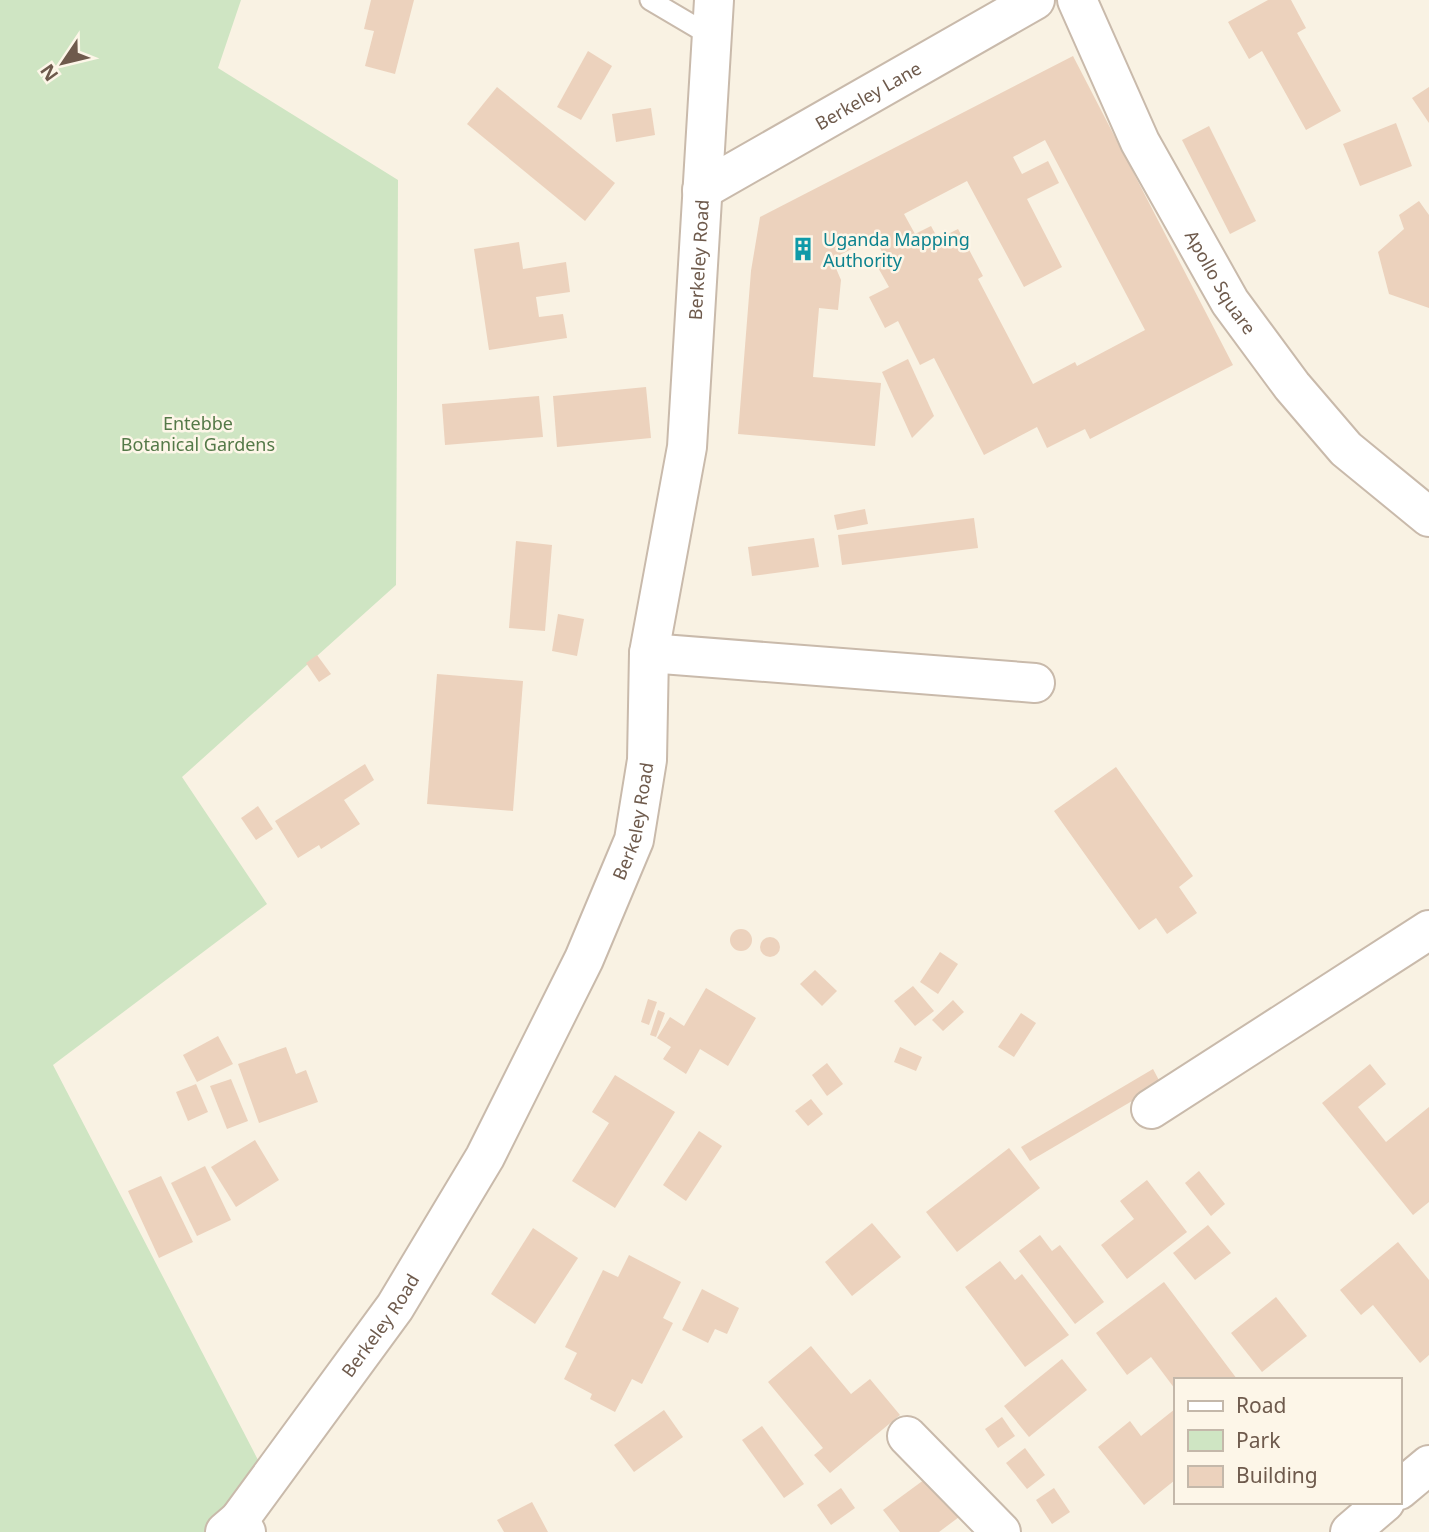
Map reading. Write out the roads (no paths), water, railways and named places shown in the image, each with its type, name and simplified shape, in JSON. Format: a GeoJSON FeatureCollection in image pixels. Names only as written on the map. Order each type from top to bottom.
{"type":"FeatureCollection","features":[{"type":"Feature","properties":{"kind":"street","name":"Berkeley Lane"},"geometry":{"type":"LineString","coordinates":[[702,190],[1035,0]]}},
{"type":"Feature","properties":{"kind":"street","name":"Apollo Square"},"geometry":{"type":"LineString","coordinates":[[1077,0],[1140,142],[1230,302],[1292,386],[1346,449],[1429,517]]}},
{"type":"Feature","properties":{"kind":"street","name":"Berkeley Road"},"geometry":{"type":"LineString","coordinates":[[237,1528],[395,1307],[485,1157],[584,958],[634,840],[648,760],[649,653],[687,447],[713,18]]}},
{"type":"Feature","properties":{"kind":"street"},"geometry":{"type":"LineString","coordinates":[[649,653],[1035,683]]}},
{"type":"Feature","properties":{"kind":"street"},"geometry":{"type":"LineString","coordinates":[[1151,1110],[1429,930]]}},
{"type":"Feature","properties":{"kind":"street"},"geometry":{"type":"LineString","coordinates":[[907,1436],[1001,1532]]}},
{"type":"Feature","properties":{"kind":"street"},"geometry":{"type":"LineString","coordinates":[[1401,1488],[1429,1465]]}},
{"type":"Feature","properties":{"kind":"street"},"geometry":{"type":"LineString","coordinates":[[1350,1532],[1383,1504]]}},
{"type":"Feature","properties":{"kind":"lane"},"geometry":{"type":"LineString","coordinates":[[650,0],[655,5],[713,18]]}},
{"type":"Feature","properties":{"kind":"place","name":"Uganda Mapping Authority"},"geometry":{"type":"Point","coordinates":[803,249]}},
{"type":"Feature","properties":{"kind":"park label","name":"Entebbe Botanical Gardens"},"geometry":{"type":"Point","coordinates":[198,433]}}]}
